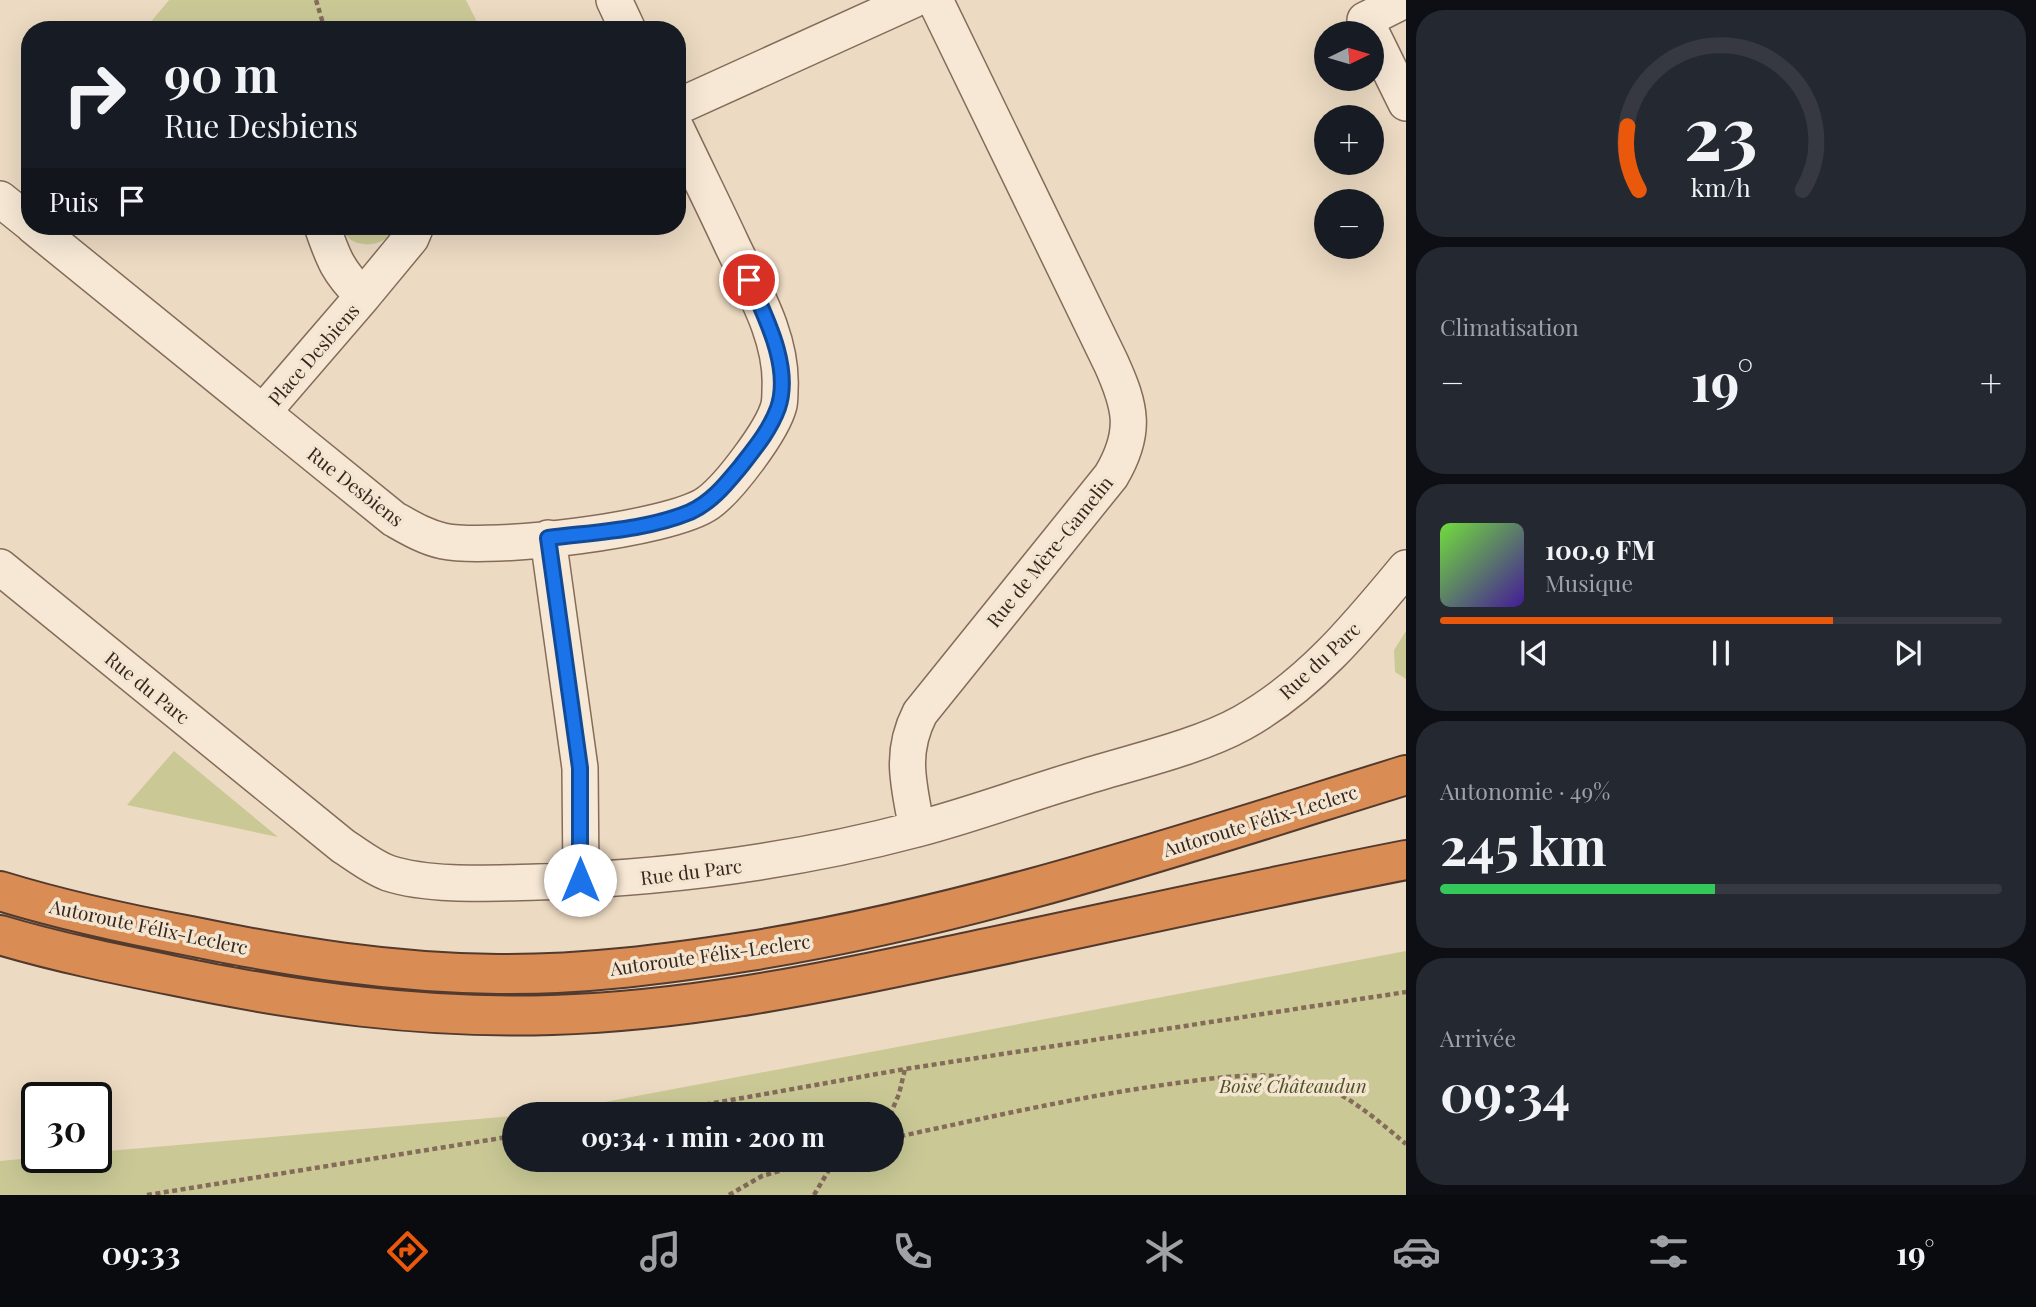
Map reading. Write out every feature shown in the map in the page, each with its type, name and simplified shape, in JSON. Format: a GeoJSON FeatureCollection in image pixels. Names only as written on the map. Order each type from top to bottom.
{"type":"FeatureCollection","features":[{"type":"Feature","properties":{"kind":"highway","name":"Autoroute Félix-Leclerc"},"geometry":{"type":"LineString","coordinates":[[0,891],[81,913],[194,937],[366,965],[501,974],[636,967],[702,959],[834,936],[999,899],[1406,775]]}},
{"type":"Feature","properties":{"kind":"highway"},"geometry":{"type":"LineString","coordinates":[[0,935],[84,958],[284,997],[419,1013],[555,1015],[693,1003],[823,982],[1406,860]]}},
{"type":"Feature","properties":{"kind":"street"},"geometry":{"type":"LineString","coordinates":[[614,0],[624,21]]}},
{"type":"Feature","properties":{"kind":"street"},"geometry":{"type":"LineString","coordinates":[[686,103],[913,0]]}},
{"type":"Feature","properties":{"kind":"street","name":"Rue de Mère-Gamelin"},"geometry":{"type":"LineString","coordinates":[[917,829],[906,764],[911,729],[920,713],[1111,476],[1128,437],[1129,419],[1120,383],[1111,363],[935,0]]}},
{"type":"Feature","properties":{"kind":"street"},"geometry":{"type":"LineString","coordinates":[[1368,21],[1405,0]]}},
{"type":"Feature","properties":{"kind":"street"},"geometry":{"type":"LineString","coordinates":[[1384,58],[1406,103]]}},
{"type":"Feature","properties":{"kind":"street","name":"Rue Desbiens"},"geometry":{"type":"LineString","coordinates":[[43,235],[394,519],[425,536],[467,544],[548,538],[670,519],[708,502],[757,446],[779,405],[779,364],[767,321],[686,149]]}},
{"type":"Feature","properties":{"kind":"street","name":"Rue Desbiens"},"geometry":{"type":"LineString","coordinates":[[0,199],[21,217]]}},
{"type":"Feature","properties":{"kind":"street","name":"Place Desbiens"},"geometry":{"type":"LineString","coordinates":[[325,235],[332,257],[343,276],[363,296]]}},
{"type":"Feature","properties":{"kind":"street","name":"Place Desbiens"},"geometry":{"type":"LineString","coordinates":[[263,412],[412,235]]}},
{"type":"Feature","properties":{"kind":"street"},"geometry":{"type":"LineString","coordinates":[[548,538],[580,768],[580,880]]}},
{"type":"Feature","properties":{"kind":"street","name":"Rue du Parc"},"geometry":{"type":"LineString","coordinates":[[0,567],[343,846],[387,873],[417,879],[472,884],[630,878],[750,864],[917,829],[1186,745],[1242,723],[1278,700],[1328,658],[1406,568]]}},
{"type":"Feature","properties":{"kind":"path"},"geometry":{"type":"LineString","coordinates":[[316,0],[322,21]]}},
{"type":"Feature","properties":{"kind":"path"},"geometry":{"type":"LineString","coordinates":[[720,1102],[905,1069],[1406,992]]}},
{"type":"Feature","properties":{"kind":"path"},"geometry":{"type":"LineString","coordinates":[[894,1102],[905,1069]]}},
{"type":"Feature","properties":{"kind":"path"},"geometry":{"type":"LineString","coordinates":[[904,1135],[1087,1097],[1187,1082],[1263,1076],[1294,1079],[1322,1086],[1359,1107],[1406,1144]]}},
{"type":"Feature","properties":{"kind":"path"},"geometry":{"type":"LineString","coordinates":[[147,1195],[502,1138]]}},
{"type":"Feature","properties":{"kind":"path"},"geometry":{"type":"LineString","coordinates":[[729,1195],[762,1176],[776,1172]]}},
{"type":"Feature","properties":{"kind":"path"},"geometry":{"type":"LineString","coordinates":[[814,1195],[828,1172]]}},
{"type":"Feature","properties":{"kind":"green space"},"geometry":{"type":"Polygon","coordinates":[[[169,0],[466,0],[476,21],[152,21],[169,0]]]}},
{"type":"Feature","properties":{"kind":"green space"},"geometry":{"type":"Polygon","coordinates":[[[346,235],[391,235],[377,243],[352,240],[346,235]]]}},
{"type":"Feature","properties":{"kind":"green space"},"geometry":{"type":"Polygon","coordinates":[[[1406,631],[1406,679],[1395,672],[1394,650],[1406,631]]]}},
{"type":"Feature","properties":{"kind":"green space"},"geometry":{"type":"Polygon","coordinates":[[[174,751],[278,837],[127,805],[174,751]]]}},
{"type":"Feature","properties":{"kind":"green space","name":"Boisé Châteaudun"},"geometry":{"type":"Polygon","coordinates":[[[1406,951],[1406,1195],[0,1195],[0,1161],[21,1159],[21,1173],[112,1173],[112,1151],[502,1117],[502,1172],[904,1172],[904,1102],[605,1102],[1406,951]]]}},
{"type":"Feature","properties":{"kind":"route"},"geometry":{"type":"LineString","coordinates":[[580,880],[580,768],[548,538],[646,524],[692,511],[708,502],[723,488],[757,446],[779,405],[781,386],[775,341],[749,280]]}}]}
